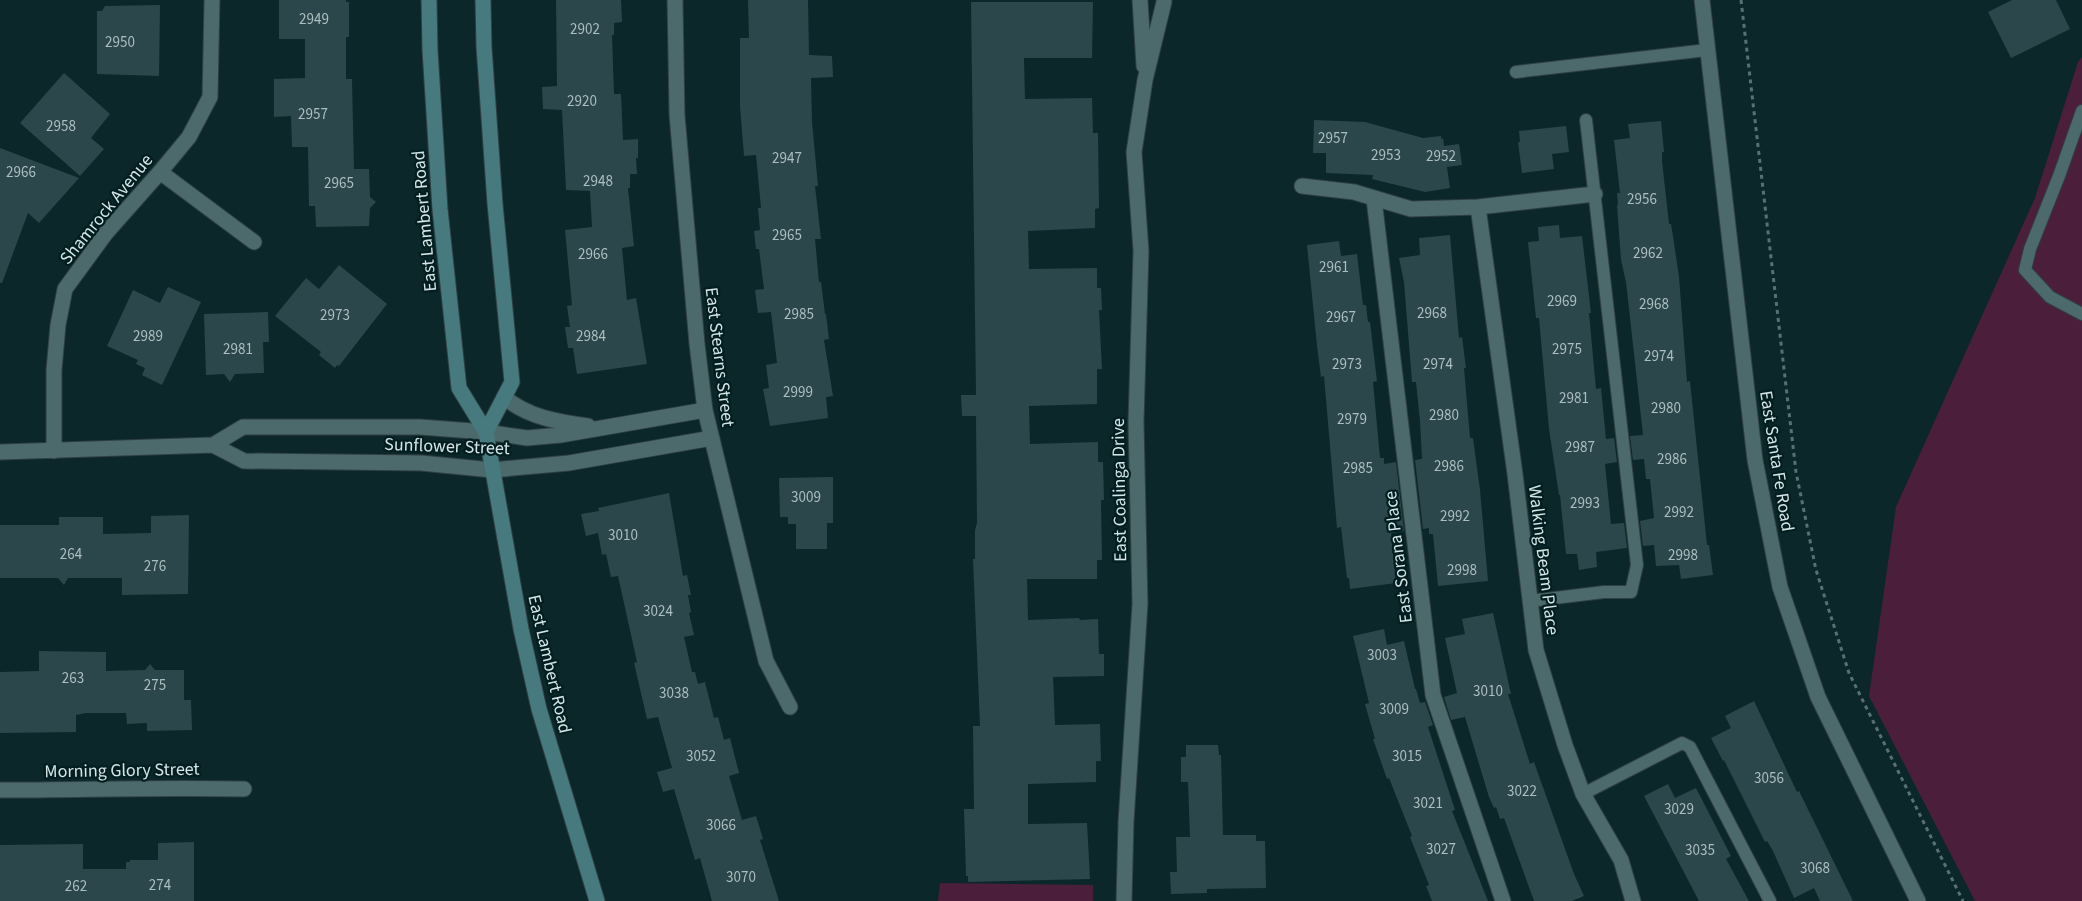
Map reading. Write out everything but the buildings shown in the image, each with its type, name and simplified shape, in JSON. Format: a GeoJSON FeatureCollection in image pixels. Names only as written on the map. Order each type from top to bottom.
{"type":"FeatureCollection","features":[{"type":"Feature","properties":{"kind":"main road","name":"East Lambert Road"},"geometry":{"type":"LineString","coordinates":[[429,0],[430,50],[440,209],[459,388],[486,432],[521,629],[539,709],[597,901]]}},
{"type":"Feature","properties":{"kind":"main road"},"geometry":{"type":"LineString","coordinates":[[483,0],[484,47],[494,185],[512,382],[486,432]]}},
{"type":"Feature","properties":{"kind":"street","name":"Shamrock Avenue"},"geometry":{"type":"LineString","coordinates":[[54,451],[54,370],[58,325],[65,289],[106,233],[189,137],[210,97],[212,0]]}},
{"type":"Feature","properties":{"kind":"street","name":"East Stearns Street"},"geometry":{"type":"LineString","coordinates":[[675,0],[676,116],[705,410],[766,661],[790,707]]}},
{"type":"Feature","properties":{"kind":"street"},"geometry":{"type":"LineString","coordinates":[[1140,0],[1152,3],[1168,1],[1145,80],[1140,0]]}},
{"type":"Feature","properties":{"kind":"street","name":"East Santa Fe Road"},"geometry":{"type":"LineString","coordinates":[[1702,0],[1755,460],[1780,587],[1818,697],[1918,901]]}},
{"type":"Feature","properties":{"kind":"street","name":"East Coalinga Drive"},"geometry":{"type":"LineString","coordinates":[[1124,901],[1126,822],[1140,604],[1136,422],[1141,251],[1134,152],[1145,80]]}},
{"type":"Feature","properties":{"kind":"street"},"geometry":{"type":"LineString","coordinates":[[160,172],[254,242]]}},
{"type":"Feature","properties":{"kind":"street"},"geometry":{"type":"LineString","coordinates":[[1302,186],[1354,192],[1374,200],[1411,209],[1478,207],[1595,194]]}},
{"type":"Feature","properties":{"kind":"street","name":"East Sorana Place"},"geometry":{"type":"LineString","coordinates":[[1374,200],[1433,696],[1503,901]]}},
{"type":"Feature","properties":{"kind":"street","name":"Walking Beam Place"},"geometry":{"type":"LineString","coordinates":[[1478,207],[1536,650],[1565,745],[1583,794],[1621,860],[1632,901]]}},
{"type":"Feature","properties":{"kind":"street"},"geometry":{"type":"LineString","coordinates":[[504,398],[514,406],[550,420],[602,428]]}},
{"type":"Feature","properties":{"kind":"street","name":"Sunflower Street"},"geometry":{"type":"LineString","coordinates":[[0,452],[212,445],[243,427],[420,427],[486,432],[527,438],[561,435],[705,410]]}},
{"type":"Feature","properties":{"kind":"street","name":"Sunflower Street"},"geometry":{"type":"LineString","coordinates":[[212,445],[244,461],[421,463],[492,470],[569,463],[712,438]]}},
{"type":"Feature","properties":{"kind":"street","name":"Morning Glory Street"},"geometry":{"type":"LineString","coordinates":[[0,790],[86,791],[178,787],[244,789]]}},
{"type":"Feature","properties":{"kind":"lane"},"geometry":{"type":"LineString","coordinates":[[1516,72],[1707,50]]}},
{"type":"Feature","properties":{"kind":"lane"},"geometry":{"type":"LineString","coordinates":[[2082,111],[2030,249],[2025,270],[2050,297],[2082,314]]}},
{"type":"Feature","properties":{"kind":"lane"},"geometry":{"type":"LineString","coordinates":[[1530,601],[1604,592],[1631,592],[1637,565],[1586,120]]}},
{"type":"Feature","properties":{"kind":"lane"},"geometry":{"type":"LineString","coordinates":[[1583,794],[1682,743],[1690,747],[1770,901]]}},
{"type":"Feature","properties":{"kind":"path"},"geometry":{"type":"LineString","coordinates":[[1741,0],[1796,472],[1816,570],[1849,673],[1963,901]]}},
{"type":"Feature","properties":{"kind":"shaded area"},"geometry":{"type":"Polygon","coordinates":[[[2082,57],[2082,901],[1975,901],[1869,696],[1896,507],[2035,198],[2078,62],[2082,57]]]}},
{"type":"Feature","properties":{"kind":"shaded area"},"geometry":{"type":"Polygon","coordinates":[[[940,883],[1093,885],[1093,901],[938,901],[940,883]]]}}]}
